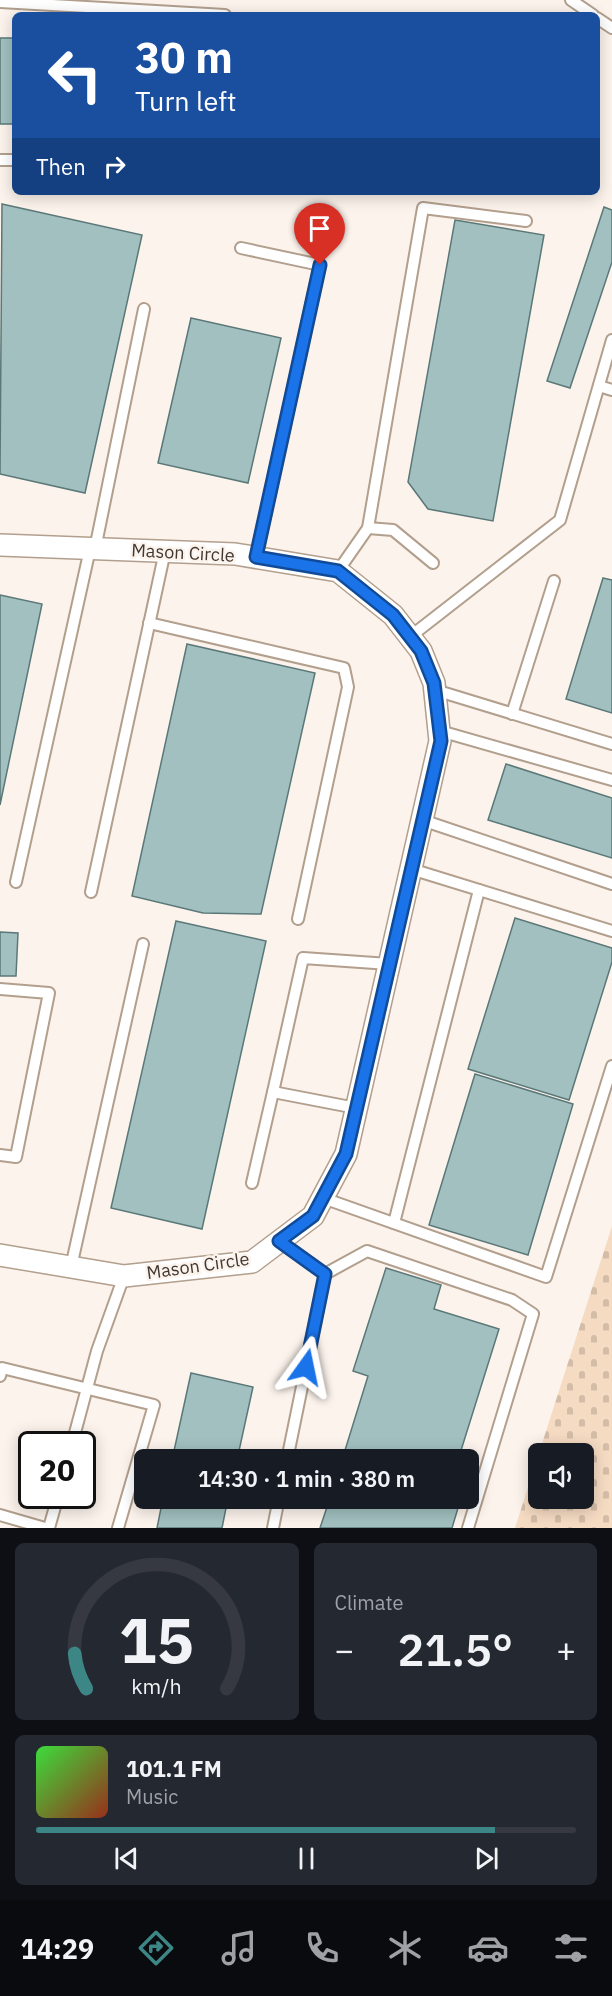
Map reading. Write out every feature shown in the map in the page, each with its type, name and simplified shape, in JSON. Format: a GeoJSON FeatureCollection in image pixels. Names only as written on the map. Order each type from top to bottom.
{"type":"FeatureCollection","features":[{"type":"Feature","properties":{"kind":"street","name":"Mason Circle"},"geometry":{"type":"LineString","coordinates":[[0,545],[235,554],[338,571],[393,615],[421,651],[435,690],[441,741],[346,1154],[313,1216],[252,1262],[124,1276],[0,1255]]}},
{"type":"Feature","properties":{"kind":"lane"},"geometry":{"type":"LineString","coordinates":[[571,0],[589,12]]}},
{"type":"Feature","properties":{"kind":"lane"},"geometry":{"type":"LineString","coordinates":[[0,2],[173,12]]}},
{"type":"Feature","properties":{"kind":"lane"},"geometry":{"type":"LineString","coordinates":[[338,571],[368,528],[423,208],[526,221]]}},
{"type":"Feature","properties":{"kind":"lane"},"geometry":{"type":"LineString","coordinates":[[241,248],[320,265],[256,557]]}},
{"type":"Feature","properties":{"kind":"lane"},"geometry":{"type":"LineString","coordinates":[[16,882],[144,309]]}},
{"type":"Feature","properties":{"kind":"lane"},"geometry":{"type":"LineString","coordinates":[[411,636],[560,520],[612,340]]}},
{"type":"Feature","properties":{"kind":"lane"},"geometry":{"type":"LineString","coordinates":[[599,386],[612,390]]}},
{"type":"Feature","properties":{"kind":"lane"},"geometry":{"type":"LineString","coordinates":[[368,528],[393,530],[433,563]]}},
{"type":"Feature","properties":{"kind":"lane"},"geometry":{"type":"LineString","coordinates":[[91,892],[165,551]]}},
{"type":"Feature","properties":{"kind":"lane"},"geometry":{"type":"LineString","coordinates":[[512,714],[554,581]]}},
{"type":"Feature","properties":{"kind":"lane"},"geometry":{"type":"LineString","coordinates":[[149,623],[344,668],[348,687],[298,919]]}},
{"type":"Feature","properties":{"kind":"lane"},"geometry":{"type":"LineString","coordinates":[[435,690],[612,744]]}},
{"type":"Feature","properties":{"kind":"lane"},"geometry":{"type":"LineString","coordinates":[[440,731],[612,780]]}},
{"type":"Feature","properties":{"kind":"lane"},"geometry":{"type":"LineString","coordinates":[[422,820],[612,884]]}},
{"type":"Feature","properties":{"kind":"lane"},"geometry":{"type":"LineString","coordinates":[[411,869],[612,931]]}},
{"type":"Feature","properties":{"kind":"lane"},"geometry":{"type":"LineString","coordinates":[[394,1223],[479,890]]}},
{"type":"Feature","properties":{"kind":"lane"},"geometry":{"type":"LineString","coordinates":[[71,1267],[143,944]]}},
{"type":"Feature","properties":{"kind":"lane"},"geometry":{"type":"LineString","coordinates":[[252,1183],[303,958],[389,964]]}},
{"type":"Feature","properties":{"kind":"lane"},"geometry":{"type":"LineString","coordinates":[[0,989],[49,993],[16,1157],[0,1155]]}},
{"type":"Feature","properties":{"kind":"lane"},"geometry":{"type":"LineString","coordinates":[[323,1198],[546,1278],[612,1066]]}},
{"type":"Feature","properties":{"kind":"lane"},"geometry":{"type":"LineString","coordinates":[[273,1092],[356,1108]]}},
{"type":"Feature","properties":{"kind":"lane"},"geometry":{"type":"LineString","coordinates":[[279,1241],[325,1274]]}},
{"type":"Feature","properties":{"kind":"lane"},"geometry":{"type":"LineString","coordinates":[[289,1449],[325,1274],[367,1251],[512,1300],[533,1314],[468,1528]]}},
{"type":"Feature","properties":{"kind":"lane"},"geometry":{"type":"LineString","coordinates":[[76,1431],[124,1276]]}},
{"type":"Feature","properties":{"kind":"lane"},"geometry":{"type":"LineString","coordinates":[[0,1376],[2,1368],[154,1405],[118,1528]]}},
{"type":"Feature","properties":{"kind":"lane"},"geometry":{"type":"LineString","coordinates":[[0,1515],[47,1528],[54,1509]]}},
{"type":"Feature","properties":{"kind":"lane"},"geometry":{"type":"LineString","coordinates":[[273,1528],[277,1509]]}},
{"type":"Feature","properties":{"kind":"green space"},"geometry":{"type":"Polygon","coordinates":[[[612,1226],[612,1528],[515,1528],[528,1487],[528,1509],[594,1509],[594,1443],[542,1443],[612,1226]]]}},
{"type":"Feature","properties":{"kind":"building"},"geometry":{"type":"Polygon","coordinates":[[[0,38],[12,38],[12,124],[0,124],[0,38]]]}},
{"type":"Feature","properties":{"kind":"building"},"geometry":{"type":"Polygon","coordinates":[[[2,204],[142,235],[85,493],[0,474],[2,204]]]}},
{"type":"Feature","properties":{"kind":"building"},"geometry":{"type":"Polygon","coordinates":[[[604,207],[612,210],[612,262],[570,388],[547,381],[604,207]]]}},
{"type":"Feature","properties":{"kind":"building"},"geometry":{"type":"Polygon","coordinates":[[[455,220],[544,235],[493,521],[428,509],[408,482],[455,220]]]}},
{"type":"Feature","properties":{"kind":"building"},"geometry":{"type":"Polygon","coordinates":[[[191,318],[281,338],[248,483],[158,463],[191,318]]]}},
{"type":"Feature","properties":{"kind":"building"},"geometry":{"type":"Polygon","coordinates":[[[603,578],[612,580],[612,713],[566,699],[603,578]]]}},
{"type":"Feature","properties":{"kind":"building"},"geometry":{"type":"Polygon","coordinates":[[[0,595],[42,604],[0,805],[0,595]]]}},
{"type":"Feature","properties":{"kind":"building"},"geometry":{"type":"Polygon","coordinates":[[[187,644],[315,673],[261,914],[203,913],[132,896],[187,644]]]}},
{"type":"Feature","properties":{"kind":"building"},"geometry":{"type":"Polygon","coordinates":[[[506,764],[612,798],[612,858],[488,820],[506,764]]]}},
{"type":"Feature","properties":{"kind":"building"},"geometry":{"type":"Polygon","coordinates":[[[515,918],[612,948],[612,962],[569,1100],[468,1069],[515,918]]]}},
{"type":"Feature","properties":{"kind":"building"},"geometry":{"type":"Polygon","coordinates":[[[176,921],[266,941],[202,1229],[111,1208],[176,921]]]}},
{"type":"Feature","properties":{"kind":"building"},"geometry":{"type":"Polygon","coordinates":[[[0,932],[18,933],[16,976],[0,976],[0,932]]]}},
{"type":"Feature","properties":{"kind":"building"},"geometry":{"type":"Polygon","coordinates":[[[475,1074],[573,1104],[528,1255],[429,1225],[475,1074]]]}},
{"type":"Feature","properties":{"kind":"building"},"geometry":{"type":"Polygon","coordinates":[[[386,1268],[441,1285],[434,1309],[499,1329],[461,1449],[345,1449],[368,1376],[353,1371],[386,1268]]]}},
{"type":"Feature","properties":{"kind":"building"},"geometry":{"type":"Polygon","coordinates":[[[191,1373],[253,1387],[239,1449],[174,1449],[191,1373]]]}},
{"type":"Feature","properties":{"kind":"building"},"geometry":{"type":"Polygon","coordinates":[[[161,1509],[226,1509],[222,1528],[157,1528],[161,1509]]]}},
{"type":"Feature","properties":{"kind":"building"},"geometry":{"type":"Polygon","coordinates":[[[326,1509],[458,1509],[452,1528],[320,1528],[326,1509]]]}},
{"type":"Feature","properties":{"kind":"route"},"geometry":{"type":"LineString","coordinates":[[306,1367],[325,1274],[279,1241],[313,1216],[346,1154],[441,741],[434,683],[421,651],[393,615],[338,571],[256,557],[320,265]]}}]}
